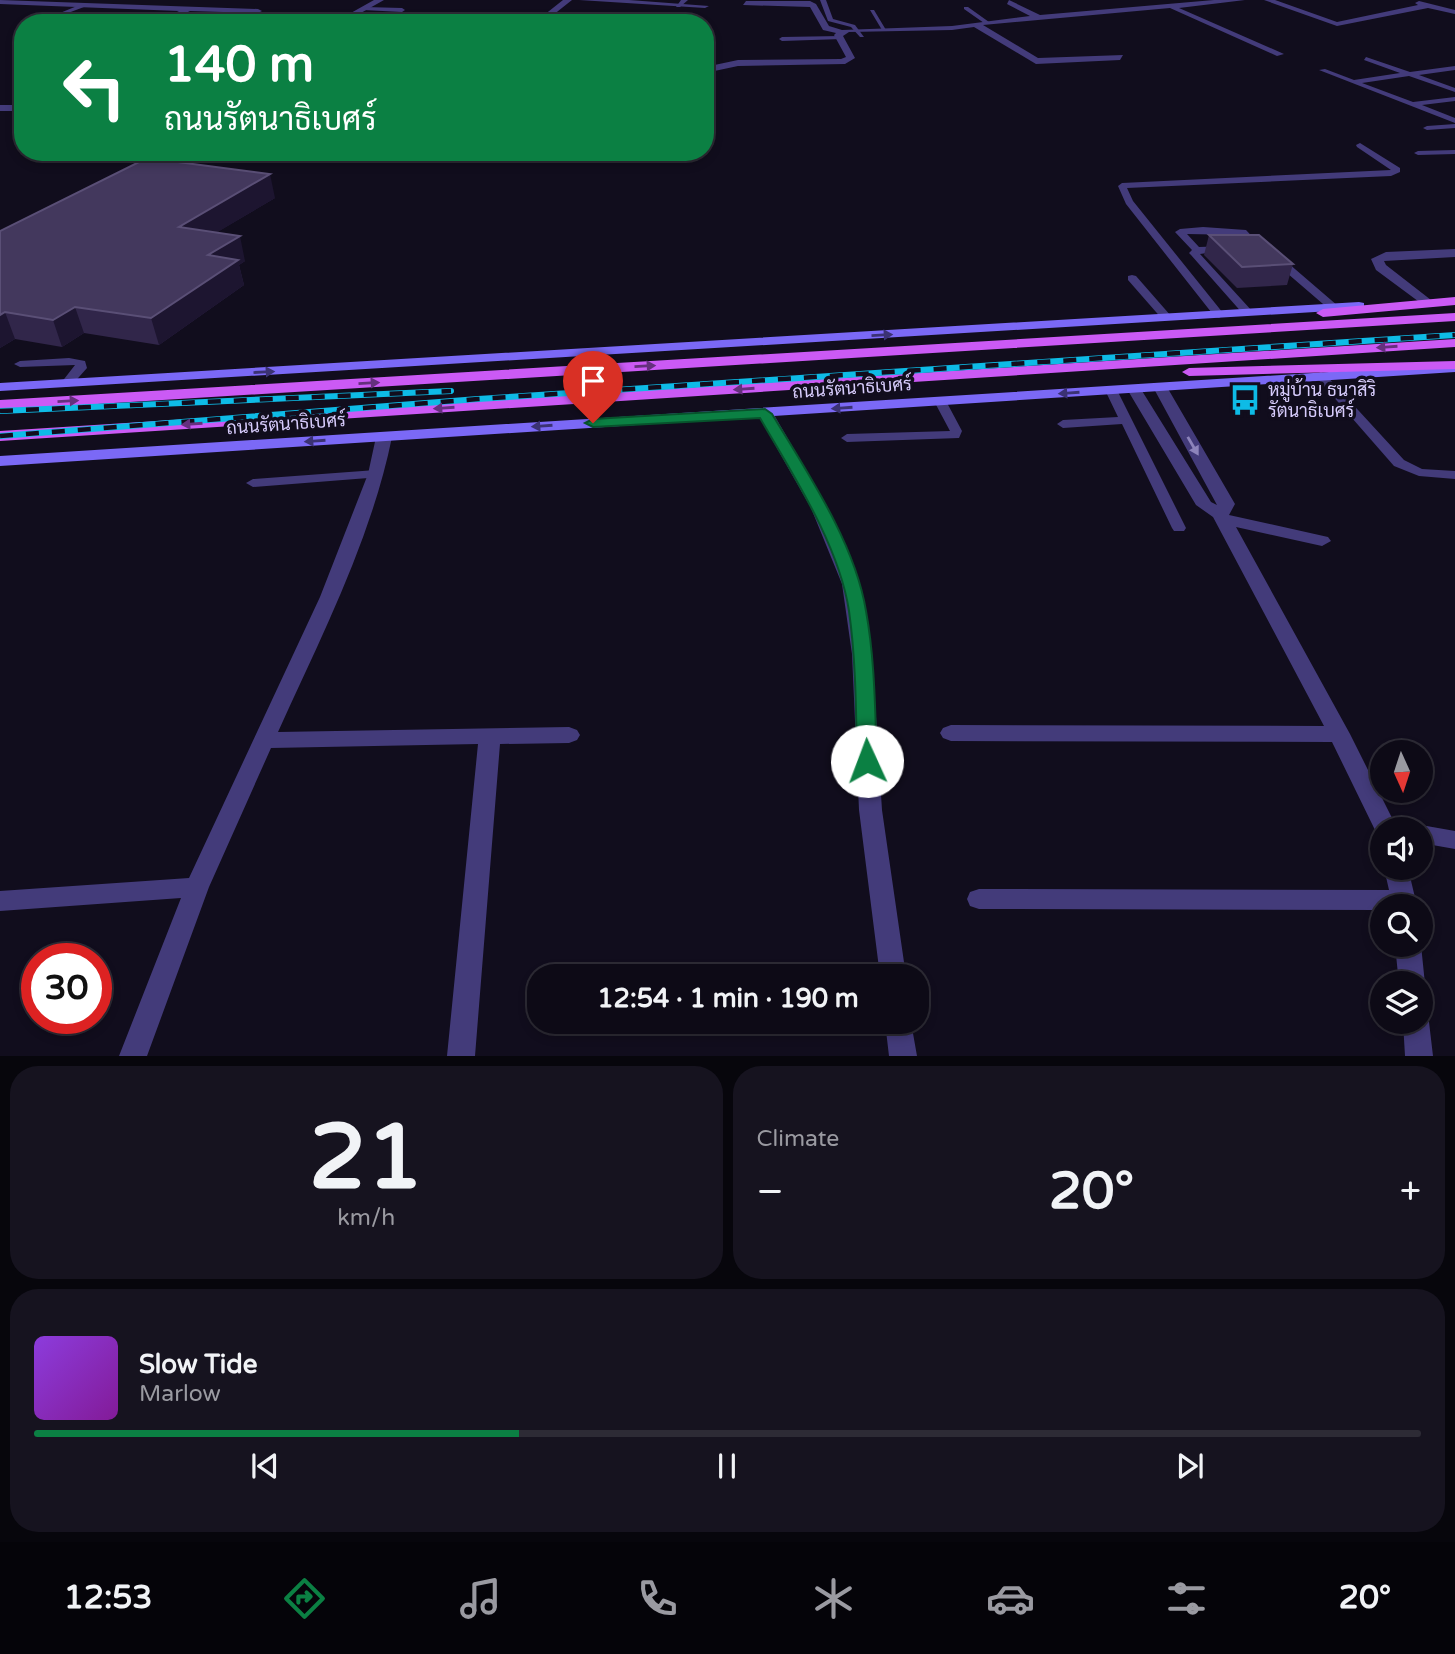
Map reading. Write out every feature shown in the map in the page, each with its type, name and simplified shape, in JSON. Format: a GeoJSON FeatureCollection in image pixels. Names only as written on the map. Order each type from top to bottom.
{"type":"FeatureCollection","features":[{"type":"Feature","properties":{"kind":"main road"},"geometry":{"type":"LineString","coordinates":[[0,387],[1455,301]]}},
{"type":"Feature","properties":{"kind":"main road"},"geometry":{"type":"LineString","coordinates":[[905,350],[1455,301]]}},
{"type":"Feature","properties":{"kind":"main road","name":"ถนนรัตนาธิเบศร์"},"geometry":{"type":"LineString","coordinates":[[0,405],[1455,317]]}},
{"type":"Feature","properties":{"kind":"main road","name":"ถนนรัตนาธิเบศร์"},"geometry":{"type":"LineString","coordinates":[[0,436],[1455,343]]}},
{"type":"Feature","properties":{"kind":"main road"},"geometry":{"type":"LineString","coordinates":[[917,378],[1455,367]]}},
{"type":"Feature","properties":{"kind":"main road","name":"ถนนรัตนาธิเบศร์"},"geometry":{"type":"LineString","coordinates":[[0,461],[765,414],[1455,367]]}},
{"type":"Feature","properties":{"kind":"street"},"geometry":{"type":"LineString","coordinates":[[120,5],[133,0]]}},
{"type":"Feature","properties":{"kind":"street"},"geometry":{"type":"LineString","coordinates":[[354,14],[380,0]]}},
{"type":"Feature","properties":{"kind":"street"},"geometry":{"type":"LineString","coordinates":[[550,14],[568,0]]}},
{"type":"Feature","properties":{"kind":"street"},"geometry":{"type":"LineString","coordinates":[[583,0],[705,6]]}},
{"type":"Feature","properties":{"kind":"street"},"geometry":{"type":"LineString","coordinates":[[1157,0],[1280,54]]}},
{"type":"Feature","properties":{"kind":"street"},"geometry":{"type":"LineString","coordinates":[[746,3],[807,3],[813,6],[826,28],[841,35],[884,29],[952,29],[981,23],[1241,0]]}},
{"type":"Feature","properties":{"kind":"street"},"geometry":{"type":"LineString","coordinates":[[1268,0],[1340,24],[1429,5]]}},
{"type":"Feature","properties":{"kind":"street"},"geometry":{"type":"LineString","coordinates":[[1412,0],[1455,12]]}},
{"type":"Feature","properties":{"kind":"street"},"geometry":{"type":"LineString","coordinates":[[0,2],[258,11]]}},
{"type":"Feature","properties":{"kind":"street"},"geometry":{"type":"LineString","coordinates":[[1010,2],[1040,18]]}},
{"type":"Feature","properties":{"kind":"street"},"geometry":{"type":"LineString","coordinates":[[179,14],[190,9]]}},
{"type":"Feature","properties":{"kind":"street"},"geometry":{"type":"LineString","coordinates":[[231,14],[239,10]]}},
{"type":"Feature","properties":{"kind":"street"},"geometry":{"type":"LineString","coordinates":[[981,23],[1036,61],[1120,57]]}},
{"type":"Feature","properties":{"kind":"street"},"geometry":{"type":"LineString","coordinates":[[714,67],[737,60],[842,62],[851,58],[841,35]]}},
{"type":"Feature","properties":{"kind":"street"},"geometry":{"type":"LineString","coordinates":[[1426,303],[1380,267],[1377,259],[1386,256],[1455,253]]}},
{"type":"Feature","properties":{"kind":"street"},"geometry":{"type":"LineString","coordinates":[[1160,387],[1226,504],[1221,516]]}},
{"type":"Feature","properties":{"kind":"street"},"geometry":{"type":"LineString","coordinates":[[1134,389],[1205,505],[1221,516],[1322,541]]}},
{"type":"Feature","properties":{"kind":"street"},"geometry":{"type":"LineString","coordinates":[[765,414],[817,503],[839,552],[857,609],[864,686],[868,786],[890,964]]}},
{"type":"Feature","properties":{"kind":"street"},"geometry":{"type":"LineString","coordinates":[[133,1055],[197,887],[329,597],[376,474],[384,437]]}},
{"type":"Feature","properties":{"kind":"street"},"geometry":{"type":"LineString","coordinates":[[1221,516],[1384,817]]}},
{"type":"Feature","properties":{"kind":"street"},"geometry":{"type":"LineString","coordinates":[[951,733],[1339,734]]}},
{"type":"Feature","properties":{"kind":"street"},"geometry":{"type":"LineString","coordinates":[[262,740],[569,735]]}},
{"type":"Feature","properties":{"kind":"street"},"geometry":{"type":"LineString","coordinates":[[461,1055],[490,736]]}},
{"type":"Feature","properties":{"kind":"street"},"geometry":{"type":"LineString","coordinates":[[1433,836],[1455,840]]}},
{"type":"Feature","properties":{"kind":"street"},"geometry":{"type":"LineString","coordinates":[[0,901],[197,887]]}},
{"type":"Feature","properties":{"kind":"street"},"geometry":{"type":"LineString","coordinates":[[979,899],[1370,903]]}},
{"type":"Feature","properties":{"kind":"street"},"geometry":{"type":"LineString","coordinates":[[900,1034],[903,1055]]}},
{"type":"Feature","properties":{"kind":"street"},"geometry":{"type":"LineString","coordinates":[[1417,1034],[1419,1055]]}},
{"type":"Feature","properties":{"kind":"lane"},"geometry":{"type":"LineString","coordinates":[[366,8],[374,0]]}},
{"type":"Feature","properties":{"kind":"lane"},"geometry":{"type":"LineString","coordinates":[[822,0],[830,20],[861,33]]}},
{"type":"Feature","properties":{"kind":"lane"},"geometry":{"type":"LineString","coordinates":[[61,14],[82,6]]}},
{"type":"Feature","properties":{"kind":"lane"},"geometry":{"type":"LineString","coordinates":[[366,8],[402,10]]}},
{"type":"Feature","properties":{"kind":"lane"},"geometry":{"type":"LineString","coordinates":[[966,8],[981,23]]}},
{"type":"Feature","properties":{"kind":"lane"},"geometry":{"type":"LineString","coordinates":[[872,11],[884,29]]}},
{"type":"Feature","properties":{"kind":"lane"},"geometry":{"type":"LineString","coordinates":[[782,39],[841,35]]}},
{"type":"Feature","properties":{"kind":"lane"},"geometry":{"type":"LineString","coordinates":[[1366,59],[1455,90]]}},
{"type":"Feature","properties":{"kind":"lane"},"geometry":{"type":"LineString","coordinates":[[1356,81],[1455,68]]}},
{"type":"Feature","properties":{"kind":"lane"},"geometry":{"type":"LineString","coordinates":[[1323,70],[1414,104],[1455,123]]}},
{"type":"Feature","properties":{"kind":"lane"},"geometry":{"type":"LineString","coordinates":[[1414,104],[1455,99]]}},
{"type":"Feature","properties":{"kind":"lane"},"geometry":{"type":"LineString","coordinates":[[1427,128],[1455,123]]}},
{"type":"Feature","properties":{"kind":"lane"},"geometry":{"type":"LineString","coordinates":[[1219,315],[1129,202],[1122,186],[1391,173],[1397,170],[1360,145]]}},
{"type":"Feature","properties":{"kind":"lane"},"geometry":{"type":"LineString","coordinates":[[1418,153],[1455,152]]}},
{"type":"Feature","properties":{"kind":"lane"},"geometry":{"type":"LineString","coordinates":[[1198,251],[1180,232],[1244,232],[1258,248]]}},
{"type":"Feature","properties":{"kind":"lane"},"geometry":{"type":"LineString","coordinates":[[1248,313],[1194,253],[1258,248],[1265,250],[1334,308]]}},
{"type":"Feature","properties":{"kind":"lane"},"geometry":{"type":"LineString","coordinates":[[1132,278],[1167,318]]}},
{"type":"Feature","properties":{"kind":"lane"},"geometry":{"type":"LineString","coordinates":[[20,364],[69,361],[81,363],[81,368],[67,383]]}},
{"type":"Feature","properties":{"kind":"lane"},"geometry":{"type":"LineString","coordinates":[[1321,376],[1399,464],[1422,474],[1455,475]]}},
{"type":"Feature","properties":{"kind":"lane"},"geometry":{"type":"LineString","coordinates":[[1111,390],[1179,528]]}},
{"type":"Feature","properties":{"kind":"lane"},"geometry":{"type":"LineString","coordinates":[[847,438],[955,435],[956,431],[940,401]]}},
{"type":"Feature","properties":{"kind":"lane"},"geometry":{"type":"LineString","coordinates":[[1063,424],[1125,420]]}},
{"type":"Feature","properties":{"kind":"lane"},"geometry":{"type":"LineString","coordinates":[[253,483],[376,474]]}},
{"type":"Feature","properties":{"kind":"building"},"geometry":{"type":"Polygon","coordinates":[[[141,161],[170,161],[270,174],[179,227],[240,236],[208,255],[238,260],[151,318],[75,307],[53,320],[5,312],[0,315],[0,231],[141,161]]]}},
{"type":"Feature","properties":{"kind":"building"},"geometry":{"type":"Polygon","coordinates":[[[1209,235],[1259,235],[1293,264],[1242,267],[1209,235]]]}},
{"type":"Feature","properties":{"kind":"railway"},"geometry":{"type":"LineString","coordinates":[[0,436],[478,399],[1455,335]]}},
{"type":"Feature","properties":{"kind":"railway"},"geometry":{"type":"LineString","coordinates":[[0,411],[451,391]]}},
{"type":"Feature","properties":{"kind":"place","name":"หมู่บ้าน ธนาสิริ รัตนาธิเบศร์"},"geometry":{"type":"Point","coordinates":[1245,400]}},
{"type":"Feature","properties":{"kind":"route"},"geometry":{"type":"LineString","coordinates":[[593,423],[765,414],[817,503],[839,552],[857,609],[867,761]]}}]}
